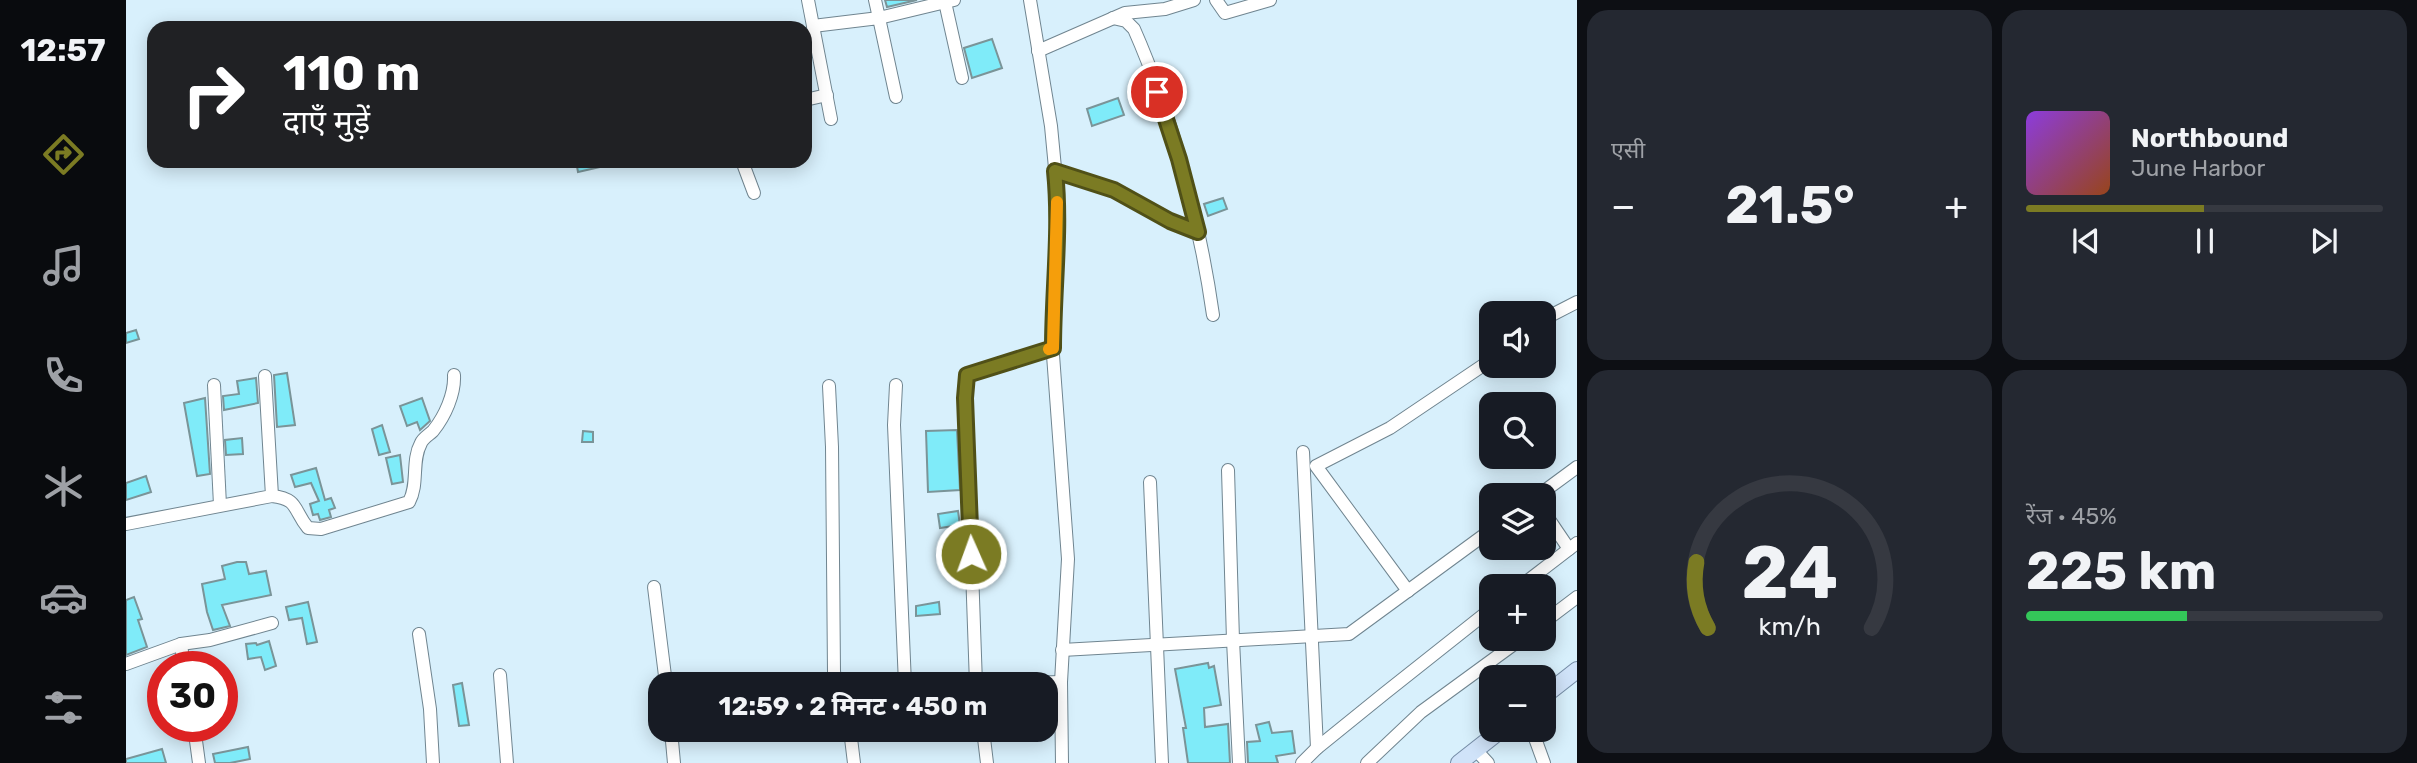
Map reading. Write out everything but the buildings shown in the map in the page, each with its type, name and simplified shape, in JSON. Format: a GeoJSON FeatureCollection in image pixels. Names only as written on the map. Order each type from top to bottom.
{"type":"FeatureCollection","features":[{"type":"Feature","properties":{"kind":"main road"},"geometry":{"type":"LineString","coordinates":[[1556,687],[1577,670]]}},
{"type":"Feature","properties":{"kind":"main road"},"geometry":{"type":"LineString","coordinates":[[1459,763],[1485,742]]}},
{"type":"Feature","properties":{"kind":"street"},"geometry":{"type":"LineString","coordinates":[[808,0],[831,119]]}},
{"type":"Feature","properties":{"kind":"street"},"geometry":{"type":"LineString","coordinates":[[875,0],[896,97]]}},
{"type":"Feature","properties":{"kind":"street"},"geometry":{"type":"LineString","coordinates":[[1030,0],[1051,126],[1055,171],[1057,235],[1053,348],[1068,559],[1061,681],[1062,763]]}},
{"type":"Feature","properties":{"kind":"street"},"geometry":{"type":"LineString","coordinates":[[1038,51],[1113,18],[1137,11],[1165,9],[1194,0]]}},
{"type":"Feature","properties":{"kind":"street"},"geometry":{"type":"LineString","coordinates":[[1216,0],[1225,13],[1270,0]]}},
{"type":"Feature","properties":{"kind":"street"},"geometry":{"type":"LineString","coordinates":[[813,26],[879,18],[949,1],[962,78]]}},
{"type":"Feature","properties":{"kind":"street"},"geometry":{"type":"LineString","coordinates":[[1113,18],[1131,24],[1137,35],[1169,126],[1205,256],[1213,315]]}},
{"type":"Feature","properties":{"kind":"street"},"geometry":{"type":"LineString","coordinates":[[812,98],[827,95]]}},
{"type":"Feature","properties":{"kind":"street"},"geometry":{"type":"LineString","coordinates":[[745,168],[754,193]]}},
{"type":"Feature","properties":{"kind":"street"},"geometry":{"type":"LineString","coordinates":[[1055,171],[1114,190],[1170,221],[1198,232]]}},
{"type":"Feature","properties":{"kind":"street"},"geometry":{"type":"LineString","coordinates":[[1556,313],[1577,302]]}},
{"type":"Feature","properties":{"kind":"street"},"geometry":{"type":"LineString","coordinates":[[976,672],[965,398],[967,375],[1053,348]]}},
{"type":"Feature","properties":{"kind":"street"},"geometry":{"type":"LineString","coordinates":[[1408,591],[1315,466],[1390,428],[1479,367]]}},
{"type":"Feature","properties":{"kind":"street"},"geometry":{"type":"LineString","coordinates":[[265,376],[272,496]]}},
{"type":"Feature","properties":{"kind":"street"},"geometry":{"type":"LineString","coordinates":[[126,524],[272,496],[286,497],[294,504],[307,528],[321,529],[409,502],[414,492],[421,442],[434,430],[448,404],[455,389],[454,376]]}},
{"type":"Feature","properties":{"kind":"street"},"geometry":{"type":"LineString","coordinates":[[214,385],[219,505]]}},
{"type":"Feature","properties":{"kind":"street"},"geometry":{"type":"LineString","coordinates":[[896,385],[894,425],[904,672]]}},
{"type":"Feature","properties":{"kind":"street"},"geometry":{"type":"LineString","coordinates":[[829,386],[834,672]]}},
{"type":"Feature","properties":{"kind":"street"},"geometry":{"type":"LineString","coordinates":[[1303,452],[1317,748]]}},
{"type":"Feature","properties":{"kind":"street"},"geometry":{"type":"LineString","coordinates":[[1555,483],[1577,467]]}},
{"type":"Feature","properties":{"kind":"street"},"geometry":{"type":"LineString","coordinates":[[1228,470],[1239,763]]}},
{"type":"Feature","properties":{"kind":"street"},"geometry":{"type":"LineString","coordinates":[[1150,482],[1162,763]]}},
{"type":"Feature","properties":{"kind":"street"},"geometry":{"type":"LineString","coordinates":[[1537,574],[1573,546],[1556,526]]}},
{"type":"Feature","properties":{"kind":"street"},"geometry":{"type":"LineString","coordinates":[[1062,650],[1349,634],[1479,539]]}},
{"type":"Feature","properties":{"kind":"street"},"geometry":{"type":"LineString","coordinates":[[654,587],[665,672]]}},
{"type":"Feature","properties":{"kind":"street"},"geometry":{"type":"LineString","coordinates":[[1556,613],[1577,597]]}},
{"type":"Feature","properties":{"kind":"street"},"geometry":{"type":"LineString","coordinates":[[1302,763],[1317,748],[1479,619]]}},
{"type":"Feature","properties":{"kind":"street"},"geometry":{"type":"LineString","coordinates":[[126,664],[181,644],[210,640],[272,623]]}},
{"type":"Feature","properties":{"kind":"street"},"geometry":{"type":"LineString","coordinates":[[419,634],[430,709],[433,763]]}},
{"type":"Feature","properties":{"kind":"street"},"geometry":{"type":"LineString","coordinates":[[181,644],[182,651]]}},
{"type":"Feature","properties":{"kind":"street"},"geometry":{"type":"LineString","coordinates":[[1367,763],[1421,712],[1505,651]]}},
{"type":"Feature","properties":{"kind":"street"},"geometry":{"type":"LineString","coordinates":[[500,676],[508,763]]}},
{"type":"Feature","properties":{"kind":"street"},"geometry":{"type":"LineString","coordinates":[[196,742],[199,763]]}},
{"type":"Feature","properties":{"kind":"street"},"geometry":{"type":"LineString","coordinates":[[672,742],[674,763]]}},
{"type":"Feature","properties":{"kind":"street"},"geometry":{"type":"LineString","coordinates":[[851,742],[854,763]]}},
{"type":"Feature","properties":{"kind":"street"},"geometry":{"type":"LineString","coordinates":[[984,742],[987,763]]}},
{"type":"Feature","properties":{"kind":"street"},"geometry":{"type":"LineString","coordinates":[[1536,742],[1544,763]]}},
{"type":"Feature","properties":{"kind":"street"},"geometry":{"type":"LineString","coordinates":[[1475,749],[1488,763]]}},
{"type":"Feature","properties":{"kind":"slow traffic"},"geometry":{"type":"LineString","coordinates":[[1049,349],[1053,348],[1057,202]]}},
{"type":"Feature","properties":{"kind":"route"},"geometry":{"type":"LineString","coordinates":[[971,554],[965,398],[967,375],[1053,348],[1057,235],[1055,171],[1114,190],[1170,221],[1198,232],[1179,159],[1157,92]]}}]}
